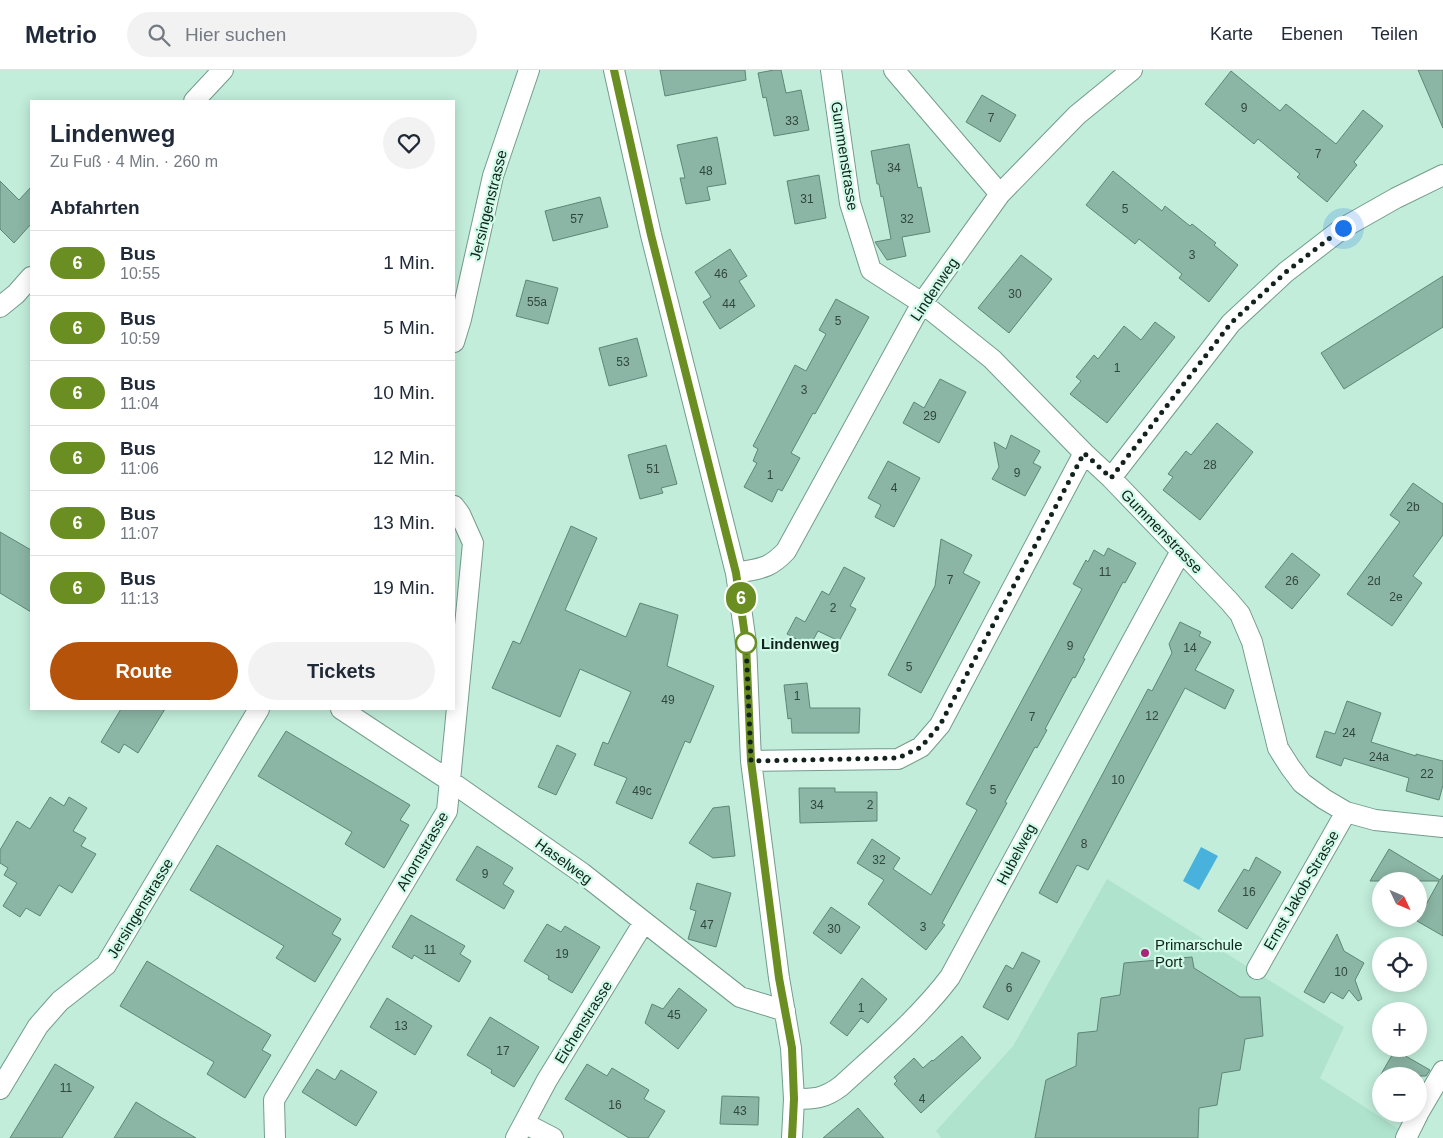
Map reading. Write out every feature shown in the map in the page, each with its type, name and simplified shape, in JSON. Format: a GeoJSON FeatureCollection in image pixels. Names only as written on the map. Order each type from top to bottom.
{"type":"FeatureCollection","features":[{"type":"Feature","properties":{"kind":"street"},"geometry":{"type":"LineString","coordinates":[[195,100],[223,70]]}},
{"type":"Feature","properties":{"kind":"street","name":"Jersingenstrasse"},"geometry":{"type":"LineString","coordinates":[[455,339],[493,176],[529,70]]}},
{"type":"Feature","properties":{"kind":"street"},"geometry":{"type":"LineString","coordinates":[[614,70],[651,235],[736,573],[746,643],[751,761],[785,1011],[792,1048],[794,1099],[792,1138]]}},
{"type":"Feature","properties":{"kind":"street","name":"Gummenstrasse"},"geometry":{"type":"LineString","coordinates":[[831,70],[850,203],[871,270],[922,303],[992,358],[1084,453],[1111,478],[1240,614],[1252,642],[1278,748],[1302,783],[1346,812],[1375,820],[1443,827]]}},
{"type":"Feature","properties":{"kind":"street"},"geometry":{"type":"LineString","coordinates":[[894,70],[1000,194]]}},
{"type":"Feature","properties":{"kind":"street","name":"Lindenweg"},"geometry":{"type":"LineString","coordinates":[[736,573],[767,567],[775,563],[786,551],[922,303],[1000,194],[1077,115],[1132,70]]}},
{"type":"Feature","properties":{"kind":"street"},"geometry":{"type":"LineString","coordinates":[[1111,478],[1231,323],[1286,272],[1343,228],[1396,198],[1443,175]]}},
{"type":"Feature","properties":{"kind":"street"},"geometry":{"type":"LineString","coordinates":[[0,307],[30,279]]}},
{"type":"Feature","properties":{"kind":"street"},"geometry":{"type":"LineString","coordinates":[[751,761],[898,758],[921,747],[940,725],[1084,453]]}},
{"type":"Feature","properties":{"kind":"street","name":"Ahornstrasse"},"geometry":{"type":"LineString","coordinates":[[275,1138],[274,1100],[447,811],[473,544],[460,514],[455,507]]}},
{"type":"Feature","properties":{"kind":"street","name":"Hubelweg"},"geometry":{"type":"LineString","coordinates":[[794,1099],[819,1098],[829,1095],[841,1086],[936,996],[950,977],[1181,551]]}},
{"type":"Feature","properties":{"kind":"street","name":"Jersingenstrasse"},"geometry":{"type":"LineString","coordinates":[[0,1089],[38,1026],[60,1000],[106,966],[258,710]]}},
{"type":"Feature","properties":{"kind":"street","name":"Haselweg"},"geometry":{"type":"LineString","coordinates":[[343,710],[450,781],[582,873],[740,997],[785,1011]]}},
{"type":"Feature","properties":{"kind":"street","name":"Ernst Jakob-Strasse"},"geometry":{"type":"LineString","coordinates":[[1257,969],[1346,812]]}},
{"type":"Feature","properties":{"kind":"street","name":"Eichenstrasse"},"geometry":{"type":"LineString","coordinates":[[552,1138],[520,1130],[547,1080],[644,922]]}},
{"type":"Feature","properties":{"kind":"street"},"geometry":{"type":"LineString","coordinates":[[1413,1123],[1443,1071]]}},
{"type":"Feature","properties":{"kind":"shaded area","name":"Primarschule Port"},"geometry":{"type":"Polygon","coordinates":[[[1107,879],[1344,1027],[1320,1078],[1372,1112],[1372,1122],[1388,1122],[1408,1135],[1406,1138],[941,1138],[936,1131],[1013,1046],[1107,879]]]}},
{"type":"Feature","properties":{"kind":"water"},"geometry":{"type":"Polygon","coordinates":[[[1201,847],[1218,856],[1199,890],[1183,881],[1201,847]]]}},
{"type":"Feature","properties":{"kind":"building"},"geometry":{"type":"Polygon","coordinates":[[[660,70],[745,70],[746,80],[665,96],[660,70]]]}},
{"type":"Feature","properties":{"kind":"building"},"geometry":{"type":"Polygon","coordinates":[[[781,70],[786,93],[801,90],[809,130],[774,136],[766,97],[763,98],[758,73],[781,70]]]}},
{"type":"Feature","properties":{"kind":"building"},"geometry":{"type":"Polygon","coordinates":[[[1418,70],[1443,70],[1443,128],[1418,70]]]}},
{"type":"Feature","properties":{"kind":"building"},"geometry":{"type":"Polygon","coordinates":[[[1231,71],[1280,111],[1286,104],[1336,144],[1363,110],[1383,126],[1354,162],[1357,165],[1327,202],[1297,177],[1300,174],[1258,139],[1254,144],[1205,104],[1231,71]]]}},
{"type":"Feature","properties":{"kind":"building"},"geometry":{"type":"Polygon","coordinates":[[[982,95],[1016,115],[1000,142],[966,122],[982,95]]]}},
{"type":"Feature","properties":{"kind":"building"},"geometry":{"type":"Polygon","coordinates":[[[717,137],[726,184],[707,187],[710,200],[686,204],[680,178],[685,178],[677,145],[717,137]]]}},
{"type":"Feature","properties":{"kind":"building"},"geometry":{"type":"Polygon","coordinates":[[[909,144],[918,188],[921,187],[930,232],[902,237],[906,256],[887,260],[875,242],[891,239],[883,196],[881,197],[879,184],[877,184],[871,151],[909,144]]]}},
{"type":"Feature","properties":{"kind":"building"},"geometry":{"type":"Polygon","coordinates":[[[1113,171],[1162,211],[1165,206],[1190,226],[1192,224],[1216,243],[1214,245],[1238,265],[1209,302],[1179,278],[1182,274],[1139,239],[1135,244],[1086,205],[1113,171]]]}},
{"type":"Feature","properties":{"kind":"building"},"geometry":{"type":"Polygon","coordinates":[[[819,175],[826,218],[795,224],[787,181],[819,175]]]}},
{"type":"Feature","properties":{"kind":"building"},"geometry":{"type":"Polygon","coordinates":[[[0,181],[19,200],[30,188],[30,225],[14,243],[0,229],[0,181]]]}},
{"type":"Feature","properties":{"kind":"building"},"geometry":{"type":"Polygon","coordinates":[[[600,197],[608,227],[553,241],[545,211],[600,197]]]}},
{"type":"Feature","properties":{"kind":"building"},"geometry":{"type":"Polygon","coordinates":[[[730,249],[747,276],[739,281],[755,306],[720,329],[703,302],[711,297],[695,272],[730,249]]]}},
{"type":"Feature","properties":{"kind":"building"},"geometry":{"type":"Polygon","coordinates":[[[1021,255],[1052,279],[1009,333],[978,308],[1021,255]]]}},
{"type":"Feature","properties":{"kind":"building"},"geometry":{"type":"Polygon","coordinates":[[[1443,276],[1443,327],[1344,389],[1321,353],[1443,276]]]}},
{"type":"Feature","properties":{"kind":"building"},"geometry":{"type":"Polygon","coordinates":[[[526,280],[558,288],[548,324],[516,316],[526,280]]]}},
{"type":"Feature","properties":{"kind":"building"},"geometry":{"type":"Polygon","coordinates":[[[836,299],[869,317],[791,453],[800,458],[782,491],[778,489],[772,502],[744,487],[757,463],[753,461],[758,449],[753,446],[795,365],[806,371],[826,334],[819,330],[836,299]]]}},
{"type":"Feature","properties":{"kind":"building"},"geometry":{"type":"Polygon","coordinates":[[[1155,322],[1175,337],[1107,423],[1070,394],[1081,381],[1076,377],[1094,355],[1098,359],[1124,326],[1141,340],[1155,322]]]}},
{"type":"Feature","properties":{"kind":"building"},"geometry":{"type":"Polygon","coordinates":[[[637,338],[647,376],[609,386],[599,348],[637,338]]]}},
{"type":"Feature","properties":{"kind":"building"},"geometry":{"type":"Polygon","coordinates":[[[940,379],[966,392],[939,443],[903,423],[914,402],[924,408],[940,379]]]}},
{"type":"Feature","properties":{"kind":"building"},"geometry":{"type":"Polygon","coordinates":[[[1217,423],[1253,452],[1200,520],[1163,490],[1173,477],[1168,474],[1186,451],[1191,455],[1217,423]]]}},
{"type":"Feature","properties":{"kind":"building"},"geometry":{"type":"Polygon","coordinates":[[[1011,435],[1040,451],[1033,463],[1041,467],[1025,496],[992,479],[999,467],[994,442],[1006,449],[1011,435]]]}},
{"type":"Feature","properties":{"kind":"building"},"geometry":{"type":"Polygon","coordinates":[[[666,445],[677,484],[661,488],[663,493],[640,499],[628,455],[666,445]]]}},
{"type":"Feature","properties":{"kind":"building"},"geometry":{"type":"Polygon","coordinates":[[[888,461],[920,478],[894,527],[875,517],[881,505],[868,498],[888,461]]]}},
{"type":"Feature","properties":{"kind":"building"},"geometry":{"type":"Polygon","coordinates":[[[1413,483],[1443,504],[1443,535],[1413,576],[1422,583],[1392,626],[1347,594],[1400,522],[1390,515],[1413,483]]]}},
{"type":"Feature","properties":{"kind":"building"},"geometry":{"type":"Polygon","coordinates":[[[571,526],[597,538],[565,610],[626,637],[640,603],[678,615],[667,666],[714,686],[690,743],[685,741],[652,819],[616,803],[627,778],[594,765],[603,742],[608,744],[631,692],[580,669],[560,717],[492,688],[513,641],[520,644],[571,526]]]}},
{"type":"Feature","properties":{"kind":"building"},"geometry":{"type":"Polygon","coordinates":[[[0,532],[30,549],[30,611],[0,593],[0,532]]]}},
{"type":"Feature","properties":{"kind":"building"},"geometry":{"type":"Polygon","coordinates":[[[941,539],[972,555],[963,573],[980,582],[921,693],[888,675],[935,586],[941,539]]]}},
{"type":"Feature","properties":{"kind":"building"},"geometry":{"type":"Polygon","coordinates":[[[1108,548],[1136,563],[1125,583],[1123,582],[1083,658],[1085,659],[1075,678],[1073,677],[1045,729],[1047,730],[1037,748],[1035,747],[1005,802],[1007,803],[942,923],[945,925],[926,950],[868,904],[884,880],[857,863],[872,839],[900,858],[893,869],[931,895],[977,810],[966,804],[1082,589],[1073,584],[1086,560],[1088,562],[1094,550],[1104,556],[1108,548]]]}},
{"type":"Feature","properties":{"kind":"building"},"geometry":{"type":"Polygon","coordinates":[[[1292,553],[1320,575],[1292,609],[1265,587],[1292,553]]]}},
{"type":"Feature","properties":{"kind":"building"},"geometry":{"type":"Polygon","coordinates":[[[844,567],[865,578],[850,606],[856,609],[839,641],[818,631],[810,646],[787,634],[796,617],[805,622],[822,591],[829,595],[844,567]]]}},
{"type":"Feature","properties":{"kind":"building"},"geometry":{"type":"Polygon","coordinates":[[[1180,622],[1201,632],[1199,636],[1211,642],[1195,670],[1234,690],[1225,709],[1185,688],[1088,870],[1077,865],[1057,903],[1039,893],[1148,689],[1152,691],[1172,653],[1169,644],[1180,622]]]}},
{"type":"Feature","properties":{"kind":"building"},"geometry":{"type":"Polygon","coordinates":[[[807,683],[810,708],[860,708],[859,733],[792,733],[791,718],[788,719],[784,685],[807,683]]]}},
{"type":"Feature","properties":{"kind":"building"},"geometry":{"type":"Polygon","coordinates":[[[1347,701],[1381,713],[1371,742],[1416,756],[1416,754],[1443,761],[1443,785],[1439,800],[1406,791],[1409,778],[1344,758],[1341,766],[1316,757],[1325,731],[1335,734],[1347,701]]]}},
{"type":"Feature","properties":{"kind":"building"},"geometry":{"type":"Polygon","coordinates":[[[120,710],[164,710],[138,753],[124,744],[119,753],[101,742],[120,710]]]}},
{"type":"Feature","properties":{"kind":"building"},"geometry":{"type":"Polygon","coordinates":[[[286,731],[410,805],[400,820],[409,825],[384,868],[345,844],[352,832],[258,776],[286,731]]]}},
{"type":"Feature","properties":{"kind":"building"},"geometry":{"type":"Polygon","coordinates":[[[557,745],[576,754],[556,795],[538,787],[557,745]]]}},
{"type":"Feature","properties":{"kind":"building"},"geometry":{"type":"Polygon","coordinates":[[[799,788],[835,788],[835,792],[877,792],[877,821],[800,823],[799,788]]]}},
{"type":"Feature","properties":{"kind":"building"},"geometry":{"type":"Polygon","coordinates":[[[50,797],[64,806],[69,797],[87,808],[73,831],[86,838],[81,846],[96,854],[72,893],[59,885],[40,916],[26,908],[20,917],[3,906],[17,883],[4,875],[8,868],[0,863],[0,850],[17,821],[30,829],[50,797]]]}},
{"type":"Feature","properties":{"kind":"building"},"geometry":{"type":"Polygon","coordinates":[[[729,806],[735,856],[713,858],[689,843],[713,808],[729,806]]]}},
{"type":"Feature","properties":{"kind":"building"},"geometry":{"type":"Polygon","coordinates":[[[217,845],[341,919],[332,934],[341,939],[315,982],[276,958],[284,946],[190,890],[217,845]]]}},
{"type":"Feature","properties":{"kind":"building"},"geometry":{"type":"Polygon","coordinates":[[[477,846],[513,868],[503,884],[514,891],[504,909],[456,880],[477,846]]]}},
{"type":"Feature","properties":{"kind":"building"},"geometry":{"type":"Polygon","coordinates":[[[1389,849],[1427,872],[1375,872],[1389,849]]]}},
{"type":"Feature","properties":{"kind":"building"},"geometry":{"type":"Polygon","coordinates":[[[1256,857],[1281,872],[1247,929],[1218,911],[1244,869],[1249,871],[1256,857]]]}},
{"type":"Feature","properties":{"kind":"building"},"geometry":{"type":"Polygon","coordinates":[[[1428,873],[1440,880],[1443,875],[1443,936],[1428,927],[1428,901],[1439,881],[1428,881],[1428,873]]]}},
{"type":"Feature","properties":{"kind":"building"},"geometry":{"type":"Polygon","coordinates":[[[697,883],[731,893],[716,947],[688,939],[696,911],[690,909],[697,883]]]}},
{"type":"Feature","properties":{"kind":"building"},"geometry":{"type":"Polygon","coordinates":[[[831,907],[860,927],[841,954],[813,933],[831,907]]]}},
{"type":"Feature","properties":{"kind":"building"},"geometry":{"type":"Polygon","coordinates":[[[411,915],[465,946],[460,954],[471,961],[459,982],[414,955],[412,959],[392,947],[411,915]]]}},
{"type":"Feature","properties":{"kind":"building"},"geometry":{"type":"Polygon","coordinates":[[[547,924],[561,932],[565,926],[600,947],[572,993],[548,979],[549,976],[524,961],[547,924]]]}},
{"type":"Feature","properties":{"kind":"building"},"geometry":{"type":"Polygon","coordinates":[[[1337,934],[1344,951],[1364,963],[1355,980],[1362,999],[1358,1001],[1349,990],[1343,999],[1331,992],[1324,1003],[1304,992],[1337,934]]]}},
{"type":"Feature","properties":{"kind":"building"},"geometry":{"type":"Polygon","coordinates":[[[1022,952],[1040,961],[1008,1020],[983,1007],[1006,965],[1013,969],[1022,952]]]}},
{"type":"Feature","properties":{"kind":"building"},"geometry":{"type":"Polygon","coordinates":[[[1192,957],[1194,968],[1240,997],[1260,997],[1263,1036],[1245,1039],[1240,1070],[1222,1073],[1217,1105],[1199,1108],[1198,1138],[1035,1138],[1046,1080],[1076,1066],[1078,1033],[1097,1031],[1101,998],[1120,995],[1124,963],[1192,957]]]}},
{"type":"Feature","properties":{"kind":"building"},"geometry":{"type":"Polygon","coordinates":[[[147,961],[271,1035],[262,1050],[271,1055],[245,1098],[207,1074],[214,1062],[120,1006],[147,961]]]}},
{"type":"Feature","properties":{"kind":"building"},"geometry":{"type":"Polygon","coordinates":[[[862,978],[887,999],[868,1023],[861,1018],[847,1036],[830,1023],[862,978]]]}},
{"type":"Feature","properties":{"kind":"building"},"geometry":{"type":"Polygon","coordinates":[[[679,988],[707,1010],[678,1049],[645,1023],[652,1004],[663,1009],[679,988]]]}},
{"type":"Feature","properties":{"kind":"building"},"geometry":{"type":"Polygon","coordinates":[[[387,998],[432,1026],[415,1055],[370,1027],[387,998]]]}},
{"type":"Feature","properties":{"kind":"building"},"geometry":{"type":"Polygon","coordinates":[[[490,1017],[539,1047],[514,1087],[491,1073],[492,1070],[467,1055],[490,1017]]]}},
{"type":"Feature","properties":{"kind":"building"},"geometry":{"type":"Polygon","coordinates":[[[962,1036],[981,1058],[921,1113],[894,1084],[897,1081],[894,1077],[914,1058],[923,1068],[962,1036]]]}},
{"type":"Feature","properties":{"kind":"building"},"geometry":{"type":"Polygon","coordinates":[[[1391,1057],[1407,1057],[1425,1067],[1385,1067],[1391,1057]]]}},
{"type":"Feature","properties":{"kind":"building"},"geometry":{"type":"Polygon","coordinates":[[[55,1064],[94,1087],[62,1138],[10,1138],[55,1064]]]}},
{"type":"Feature","properties":{"kind":"building"},"geometry":{"type":"Polygon","coordinates":[[[587,1064],[607,1076],[612,1068],[649,1090],[644,1099],[665,1111],[648,1138],[629,1138],[565,1099],[587,1064]]]}},
{"type":"Feature","properties":{"kind":"building"},"geometry":{"type":"Polygon","coordinates":[[[317,1069],[335,1080],[341,1070],[377,1092],[356,1126],[302,1092],[317,1069]]]}},
{"type":"Feature","properties":{"kind":"building"},"geometry":{"type":"Polygon","coordinates":[[[722,1096],[759,1097],[758,1125],[720,1124],[722,1096]]]}},
{"type":"Feature","properties":{"kind":"building"},"geometry":{"type":"Polygon","coordinates":[[[136,1102],[162,1118],[196,1138],[114,1138],[136,1102]]]}},
{"type":"Feature","properties":{"kind":"building"},"geometry":{"type":"Polygon","coordinates":[[[858,1108],[884,1138],[823,1138],[858,1108]]]}},
{"type":"Feature","properties":{"kind":"bus line","name":"6"},"geometry":{"type":"LineString","coordinates":[[614,70],[651,235],[733,556],[741,602],[746,643],[751,761],[779,978],[792,1048],[794,1099],[792,1138]]}},
{"type":"Feature","properties":{"kind":"place","name":"Lindenweg"},"geometry":{"type":"Point","coordinates":[746,643]}},
{"type":"Feature","properties":{"kind":"place","name":"Primarschule Port"},"geometry":{"type":"Point","coordinates":[1145,953]}},
{"type":"Feature","properties":{"kind":"route"},"geometry":{"type":"LineString","coordinates":[[746,643],[751,761],[898,758],[921,747],[940,725],[1084,453],[1111,478],[1231,323],[1286,272],[1343,228]]}}]}
